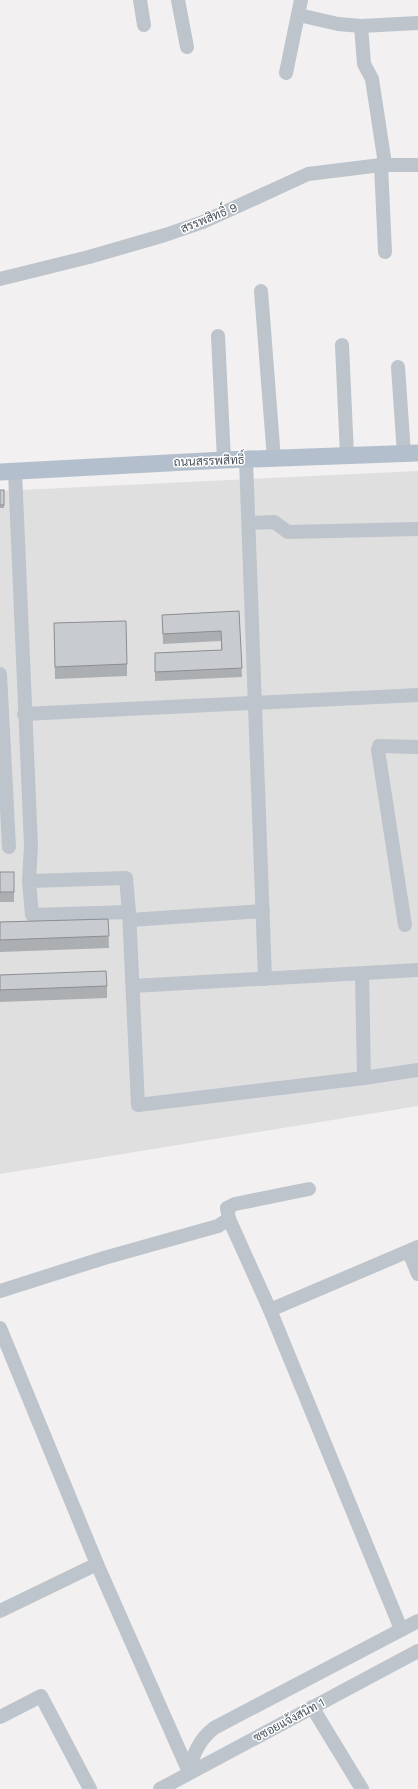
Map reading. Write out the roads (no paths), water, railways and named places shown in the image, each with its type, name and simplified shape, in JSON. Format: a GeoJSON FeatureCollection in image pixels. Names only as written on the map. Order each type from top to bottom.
{"type":"FeatureCollection","features":[{"type":"Feature","properties":{"kind":"main road","name":"ถนนสรรพสิทธิ์"},"geometry":{"type":"LineString","coordinates":[[8,471],[224,460],[411,453]]}},
{"type":"Feature","properties":{"kind":"street"},"geometry":{"type":"LineString","coordinates":[[140,0],[144,24]]}},
{"type":"Feature","properties":{"kind":"street"},"geometry":{"type":"LineString","coordinates":[[178,0],[187,47]]}},
{"type":"Feature","properties":{"kind":"street"},"geometry":{"type":"LineString","coordinates":[[286,73],[301,0]]}},
{"type":"Feature","properties":{"kind":"street"},"geometry":{"type":"LineString","coordinates":[[299,15],[338,24],[361,26],[418,23]]}},
{"type":"Feature","properties":{"kind":"street"},"geometry":{"type":"LineString","coordinates":[[361,26],[364,64],[372,79],[383,164],[385,252]]}},
{"type":"Feature","properties":{"kind":"street","name":"สรรพสิทธิ์ 9"},"geometry":{"type":"LineString","coordinates":[[0,280],[104,253],[203,222],[308,174],[383,164],[418,165]]}},
{"type":"Feature","properties":{"kind":"street"},"geometry":{"type":"LineString","coordinates":[[261,291],[274,459]]}},
{"type":"Feature","properties":{"kind":"street"},"geometry":{"type":"LineString","coordinates":[[218,336],[224,460]]}},
{"type":"Feature","properties":{"kind":"street"},"geometry":{"type":"LineString","coordinates":[[342,345],[347,455]]}},
{"type":"Feature","properties":{"kind":"street"},"geometry":{"type":"LineString","coordinates":[[398,367],[411,453]]}},
{"type":"Feature","properties":{"kind":"street"},"geometry":{"type":"LineString","coordinates":[[246,460],[265,979]]}},
{"type":"Feature","properties":{"kind":"street"},"geometry":{"type":"LineString","coordinates":[[8,471],[24,714],[31,846],[29,881],[32,915],[130,916],[263,911]]}},
{"type":"Feature","properties":{"kind":"street"},"geometry":{"type":"LineString","coordinates":[[249,523],[274,522],[288,532],[418,529]]}},
{"type":"Feature","properties":{"kind":"street"},"geometry":{"type":"LineString","coordinates":[[0,674],[4,847],[31,846]]}},
{"type":"Feature","properties":{"kind":"street"},"geometry":{"type":"LineString","coordinates":[[24,714],[418,695]]}},
{"type":"Feature","properties":{"kind":"street"},"geometry":{"type":"LineString","coordinates":[[404,925],[378,750],[380,746],[418,747]]}},
{"type":"Feature","properties":{"kind":"street"},"geometry":{"type":"LineString","coordinates":[[29,881],[126,878],[130,916],[138,1105],[364,1078],[418,1070]]}},
{"type":"Feature","properties":{"kind":"street"},"geometry":{"type":"LineString","coordinates":[[133,986],[418,970]]}},
{"type":"Feature","properties":{"kind":"street"},"geometry":{"type":"LineString","coordinates":[[362,974],[364,1078]]}},
{"type":"Feature","properties":{"kind":"street"},"geometry":{"type":"LineString","coordinates":[[309,1189],[235,1204],[227,1208],[228,1219],[270,1310],[401,1629]]}},
{"type":"Feature","properties":{"kind":"street"},"geometry":{"type":"LineString","coordinates":[[0,1291],[104,1258],[218,1226],[228,1219]]}},
{"type":"Feature","properties":{"kind":"street"},"geometry":{"type":"LineString","coordinates":[[270,1310],[414,1249],[418,1274]]}},
{"type":"Feature","properties":{"kind":"street"},"geometry":{"type":"LineString","coordinates":[[0,1328],[98,1564],[189,1772]]}},
{"type":"Feature","properties":{"kind":"street"},"geometry":{"type":"LineString","coordinates":[[0,1611],[98,1564]]}},
{"type":"Feature","properties":{"kind":"street"},"geometry":{"type":"LineString","coordinates":[[189,1772],[192,1757],[203,1738],[214,1728],[418,1621]]}},
{"type":"Feature","properties":{"kind":"street","name":"ซซอยแจ้งสนิท 1"},"geometry":{"type":"LineString","coordinates":[[160,1789],[189,1772],[418,1651]]}},
{"type":"Feature","properties":{"kind":"street"},"geometry":{"type":"LineString","coordinates":[[0,1716],[40,1696],[90,1789]]}},
{"type":"Feature","properties":{"kind":"street"},"geometry":{"type":"LineString","coordinates":[[312,1707],[362,1789]]}}]}
